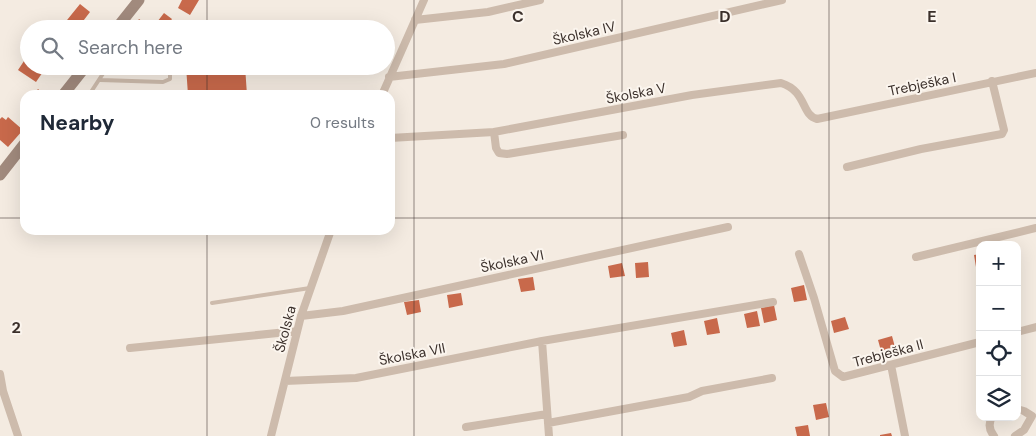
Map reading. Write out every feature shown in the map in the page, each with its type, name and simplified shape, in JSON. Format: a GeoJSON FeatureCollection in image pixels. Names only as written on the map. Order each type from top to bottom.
{"type":"FeatureCollection","features":[{"type":"Feature","properties":{"kind":"street"},"geometry":{"type":"LineString","coordinates":[[123,20],[139,0]]}},
{"type":"Feature","properties":{"kind":"street"},"geometry":{"type":"LineString","coordinates":[[395,64],[424,0]]}},
{"type":"Feature","properties":{"kind":"street"},"geometry":{"type":"LineString","coordinates":[[416,20],[488,12],[540,0]]}},
{"type":"Feature","properties":{"kind":"street","name":"Školska IV"},"geometry":{"type":"LineString","coordinates":[[389,77],[504,64],[782,0]]}},
{"type":"Feature","properties":{"kind":"street","name":"Trebješka I"},"geometry":{"type":"LineString","coordinates":[[784,84],[791,87],[800,96],[809,115],[817,119],[1036,73]]}},
{"type":"Feature","properties":{"kind":"street"},"geometry":{"type":"LineString","coordinates":[[67,90],[79,75]]}},
{"type":"Feature","properties":{"kind":"street"},"geometry":{"type":"LineString","coordinates":[[384,90],[389,77]]}},
{"type":"Feature","properties":{"kind":"street"},"geometry":{"type":"LineString","coordinates":[[847,167],[921,149],[1002,134],[1004,130],[992,81]]}},
{"type":"Feature","properties":{"kind":"street","name":"Školska V"},"geometry":{"type":"LineString","coordinates":[[395,138],[494,132],[700,94],[784,84]]}},
{"type":"Feature","properties":{"kind":"street"},"geometry":{"type":"LineString","coordinates":[[494,132],[496,148],[499,153],[507,154],[623,135]]}},
{"type":"Feature","properties":{"kind":"street"},"geometry":{"type":"LineString","coordinates":[[0,175],[20,151]]}},
{"type":"Feature","properties":{"kind":"street","name":"Školska VI"},"geometry":{"type":"LineString","coordinates":[[301,316],[343,311],[728,227]]}},
{"type":"Feature","properties":{"kind":"street"},"geometry":{"type":"LineString","coordinates":[[916,257],[1036,228]]}},
{"type":"Feature","properties":{"kind":"street","name":"Školska"},"geometry":{"type":"LineString","coordinates":[[271,436],[301,316],[329,235]]}},
{"type":"Feature","properties":{"kind":"street","name":"Trebješka II"},"geometry":{"type":"LineString","coordinates":[[799,254],[835,371],[843,378],[976,343]]}},
{"type":"Feature","properties":{"kind":"street","name":"Školska VII"},"geometry":{"type":"LineString","coordinates":[[285,381],[356,378],[542,342],[773,302]]}},
{"type":"Feature","properties":{"kind":"street"},"geometry":{"type":"LineString","coordinates":[[1021,331],[1036,327]]}},
{"type":"Feature","properties":{"kind":"street"},"geometry":{"type":"LineString","coordinates":[[130,348],[297,331]]}},
{"type":"Feature","properties":{"kind":"street"},"geometry":{"type":"LineString","coordinates":[[542,342],[549,436]]}},
{"type":"Feature","properties":{"kind":"street"},"geometry":{"type":"LineString","coordinates":[[891,365],[905,436]]}},
{"type":"Feature","properties":{"kind":"street"},"geometry":{"type":"LineString","coordinates":[[0,374],[3,390],[18,436]]}},
{"type":"Feature","properties":{"kind":"street"},"geometry":{"type":"LineString","coordinates":[[548,423],[689,397],[702,391],[772,378]]}},
{"type":"Feature","properties":{"kind":"street"},"geometry":{"type":"LineString","coordinates":[[1015,436],[1024,430],[1034,415],[1021,410]]}},
{"type":"Feature","properties":{"kind":"street"},"geometry":{"type":"LineString","coordinates":[[466,426],[547,414]]}},
{"type":"Feature","properties":{"kind":"street"},"geometry":{"type":"LineString","coordinates":[[990,421],[989,424],[994,436]]}},
{"type":"Feature","properties":{"kind":"lane"},"geometry":{"type":"LineString","coordinates":[[93,90],[103,75]]}},
{"type":"Feature","properties":{"kind":"lane"},"geometry":{"type":"LineString","coordinates":[[100,80],[163,82],[170,79],[170,75]]}},
{"type":"Feature","properties":{"kind":"lane"},"geometry":{"type":"LineString","coordinates":[[212,303],[310,288]]}},
{"type":"Feature","properties":{"kind":"building"},"geometry":{"type":"Polygon","coordinates":[[[182,0],[199,0],[190,15],[178,8],[182,0]]]}},
{"type":"Feature","properties":{"kind":"building"},"geometry":{"type":"Polygon","coordinates":[[[80,4],[90,12],[84,20],[67,20],[80,4]]]}},
{"type":"Feature","properties":{"kind":"building"},"geometry":{"type":"Polygon","coordinates":[[[164,13],[172,19],[171,20],[159,20],[164,13]]]}},
{"type":"Feature","properties":{"kind":"building"},"geometry":{"type":"Polygon","coordinates":[[[26,75],[41,75],[36,82],[26,75]]]}},
{"type":"Feature","properties":{"kind":"building"},"geometry":{"type":"Polygon","coordinates":[[[187,75],[246,75],[247,90],[188,90],[187,75]]]}},
{"type":"Feature","properties":{"kind":"building"},"geometry":{"type":"Polygon","coordinates":[[[2,117],[6,120],[8,117],[20,127],[20,133],[8,147],[0,140],[0,119],[2,117]]]}},
{"type":"Feature","properties":{"kind":"building"},"geometry":{"type":"Polygon","coordinates":[[[648,262],[649,277],[636,278],[635,263],[648,262]]]}},
{"type":"Feature","properties":{"kind":"building"},"geometry":{"type":"Polygon","coordinates":[[[622,263],[625,276],[610,278],[608,266],[622,263]]]}},
{"type":"Feature","properties":{"kind":"building"},"geometry":{"type":"Polygon","coordinates":[[[533,277],[535,290],[521,292],[518,279],[533,277]]]}},
{"type":"Feature","properties":{"kind":"building"},"geometry":{"type":"Polygon","coordinates":[[[804,285],[807,300],[794,302],[791,288],[804,285]]]}},
{"type":"Feature","properties":{"kind":"building"},"geometry":{"type":"Polygon","coordinates":[[[461,293],[463,305],[449,308],[447,295],[461,293]]]}},
{"type":"Feature","properties":{"kind":"building"},"geometry":{"type":"Polygon","coordinates":[[[419,300],[421,312],[407,315],[404,302],[419,300]]]}},
{"type":"Feature","properties":{"kind":"building"},"geometry":{"type":"Polygon","coordinates":[[[774,305],[777,320],[764,323],[761,308],[774,305]]]}},
{"type":"Feature","properties":{"kind":"building"},"geometry":{"type":"Polygon","coordinates":[[[757,311],[760,326],[747,328],[744,314],[757,311]]]}},
{"type":"Feature","properties":{"kind":"building"},"geometry":{"type":"Polygon","coordinates":[[[845,317],[849,329],[834,333],[831,321],[845,317]]]}},
{"type":"Feature","properties":{"kind":"building"},"geometry":{"type":"Polygon","coordinates":[[[717,318],[720,333],[707,335],[704,321],[717,318]]]}},
{"type":"Feature","properties":{"kind":"building"},"geometry":{"type":"Polygon","coordinates":[[[684,330],[687,345],[674,347],[671,333],[684,330]]]}},
{"type":"Feature","properties":{"kind":"building"},"geometry":{"type":"Polygon","coordinates":[[[892,336],[895,347],[881,351],[878,340],[892,336]]]}},
{"type":"Feature","properties":{"kind":"building"},"geometry":{"type":"Polygon","coordinates":[[[826,403],[829,417],[816,420],[813,405],[826,403]]]}},
{"type":"Feature","properties":{"kind":"building"},"geometry":{"type":"Polygon","coordinates":[[[808,425],[810,436],[797,436],[795,427],[808,425]]]}},
{"type":"Feature","properties":{"kind":"building"},"geometry":{"type":"Polygon","coordinates":[[[891,433],[892,436],[880,436],[880,435],[891,433]]]}}]}
